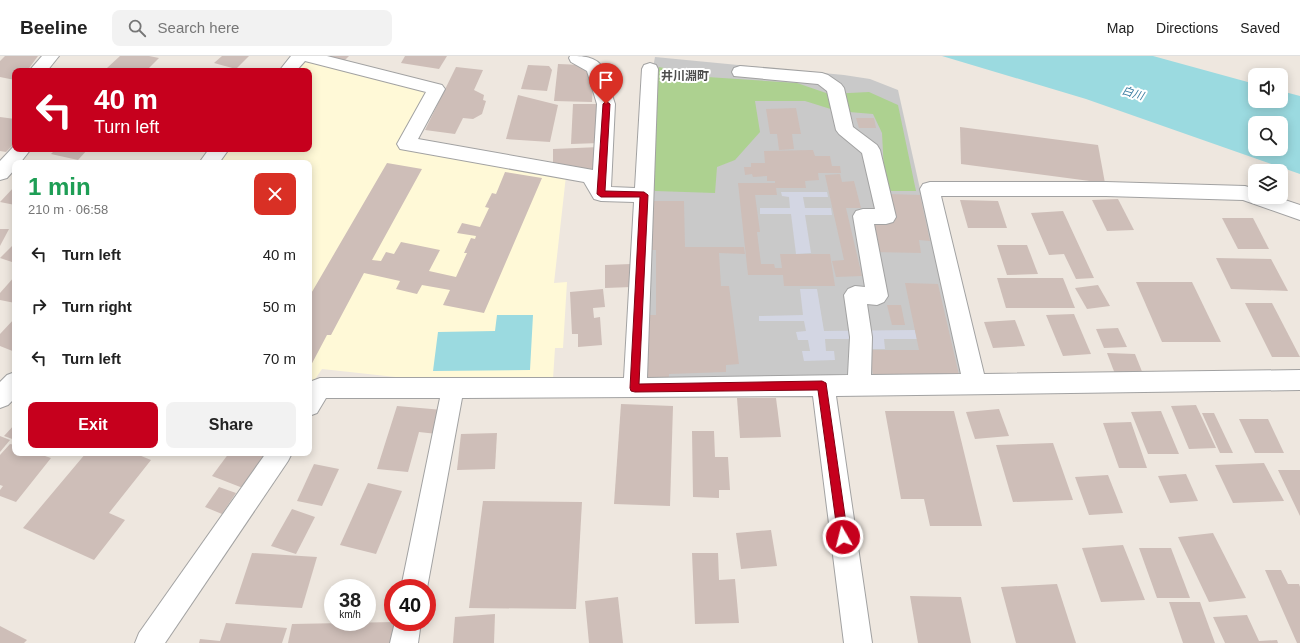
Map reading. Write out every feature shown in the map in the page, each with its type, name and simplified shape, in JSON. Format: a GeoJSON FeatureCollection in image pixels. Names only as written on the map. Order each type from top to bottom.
{"type":"FeatureCollection","features":[{"type":"Feature","properties":{"kind":"street"},"geometry":{"type":"LineString","coordinates":[[40,68],[51,56]]}},
{"type":"Feature","properties":{"kind":"street"},"geometry":{"type":"LineString","coordinates":[[290,68],[300,56]]}},
{"type":"Feature","properties":{"kind":"street"},"geometry":{"type":"LineString","coordinates":[[305,56],[436,89],[406,144],[590,176],[601,194]]}},
{"type":"Feature","properties":{"kind":"street"},"geometry":{"type":"LineString","coordinates":[[577,58],[595,68],[606,104],[601,194]]}},
{"type":"Feature","properties":{"kind":"street"},"geometry":{"type":"LineString","coordinates":[[635,388],[650,69]]}},
{"type":"Feature","properties":{"kind":"street"},"geometry":{"type":"LineString","coordinates":[[740,72],[822,80],[836,88],[845,130],[871,150],[886,217],[863,216],[877,296],[854,295],[861,337],[859,385]]}},
{"type":"Feature","properties":{"kind":"street"},"geometry":{"type":"LineString","coordinates":[[0,173],[19,152]]}},
{"type":"Feature","properties":{"kind":"street"},"geometry":{"type":"LineString","coordinates":[[211,160],[217,152]]}},
{"type":"Feature","properties":{"kind":"street"},"geometry":{"type":"LineString","coordinates":[[975,384],[930,189],[1106,189],[1248,195]]}},
{"type":"Feature","properties":{"kind":"street"},"geometry":{"type":"LineString","coordinates":[[601,194],[644,195]]}},
{"type":"Feature","properties":{"kind":"street"},"geometry":{"type":"LineString","coordinates":[[1275,204],[1300,213]]}},
{"type":"Feature","properties":{"kind":"street"},"geometry":{"type":"LineString","coordinates":[[312,401],[320,388],[635,388],[1300,380]]}},
{"type":"Feature","properties":{"kind":"street"},"geometry":{"type":"LineString","coordinates":[[0,398],[12,385]]}},
{"type":"Feature","properties":{"kind":"street"},"geometry":{"type":"LineString","coordinates":[[822,386],[858,643]]}},
{"type":"Feature","properties":{"kind":"street"},"geometry":{"type":"LineString","coordinates":[[416,579],[454,388]]}},
{"type":"Feature","properties":{"kind":"street"},"geometry":{"type":"LineString","coordinates":[[149,643],[278,456]]}},
{"type":"Feature","properties":{"kind":"street"},"geometry":{"type":"LineString","coordinates":[[404,643],[406,631]]}},
{"type":"Feature","properties":{"kind":"shaded area"},"geometry":{"type":"Polygon","coordinates":[[[655,57],[844,75],[870,79],[898,90],[962,378],[814,380],[811,375],[802,380],[640,382],[652,73],[655,57]]]}},
{"type":"Feature","properties":{"kind":"shaded area"},"geometry":{"type":"Polygon","coordinates":[[[308,59],[426,90],[426,93],[399,144],[566,176],[554,283],[567,282],[563,348],[555,348],[553,379],[414,379],[322,369],[312,384],[312,160],[220,160],[226,152],[312,152],[312,68],[300,68],[308,59]]]}},
{"type":"Feature","properties":{"kind":"shaded area"},"geometry":{"type":"Polygon","coordinates":[[[781,192],[827,192],[828,197],[803,197],[805,208],[831,208],[832,215],[805,215],[811,253],[796,254],[791,214],[760,214],[760,208],[790,208],[789,197],[782,196],[781,192]]]}},
{"type":"Feature","properties":{"kind":"shaded area"},"geometry":{"type":"Polygon","coordinates":[[[800,289],[817,289],[824,331],[915,330],[917,339],[884,339],[885,349],[870,349],[868,339],[825,339],[826,351],[834,351],[835,360],[804,361],[802,351],[810,351],[808,340],[798,340],[796,332],[806,331],[804,321],[759,321],[759,316],[803,315],[800,289]]]}},
{"type":"Feature","properties":{"kind":"green space"},"geometry":{"type":"Polygon","coordinates":[[[659,67],[707,77],[797,83],[829,94],[869,92],[898,105],[916,191],[885,191],[882,133],[873,114],[837,111],[805,101],[755,101],[760,132],[735,160],[717,167],[715,193],[655,191],[649,183],[655,75],[659,67]]]}},
{"type":"Feature","properties":{"kind":"water","name":"白川"},"geometry":{"type":"Polygon","coordinates":[[[942,56],[1153,56],[1248,82],[1248,108],[1288,108],[1288,93],[1300,96],[1300,174],[1288,170],[1288,164],[1271,164],[1249,156],[1288,156],[1288,116],[1248,116],[1248,156],[1086,99],[942,56]]]}},
{"type":"Feature","properties":{"kind":"water"},"geometry":{"type":"Polygon","coordinates":[[[497,315],[533,315],[530,370],[433,371],[438,332],[495,331],[497,315]]]}},
{"type":"Feature","properties":{"kind":"building"},"geometry":{"type":"Polygon","coordinates":[[[5,56],[38,56],[29,68],[12,68],[12,79],[0,77],[0,61],[5,56]]]}},
{"type":"Feature","properties":{"kind":"building"},"geometry":{"type":"Polygon","coordinates":[[[120,56],[149,56],[159,58],[149,68],[107,68],[120,56]]]}},
{"type":"Feature","properties":{"kind":"building"},"geometry":{"type":"Polygon","coordinates":[[[222,56],[249,56],[237,68],[214,63],[222,56]]]}},
{"type":"Feature","properties":{"kind":"building"},"geometry":{"type":"Polygon","coordinates":[[[322,56],[349,56],[344,61],[322,56]]]}},
{"type":"Feature","properties":{"kind":"building"},"geometry":{"type":"Polygon","coordinates":[[[405,56],[447,56],[439,69],[401,63],[405,56]]]}},
{"type":"Feature","properties":{"kind":"building"},"geometry":{"type":"Polygon","coordinates":[[[558,64],[584,65],[593,88],[592,102],[554,101],[558,64]]]}},
{"type":"Feature","properties":{"kind":"building"},"geometry":{"type":"Polygon","coordinates":[[[528,65],[549,66],[552,70],[547,91],[521,89],[528,65]]]}},
{"type":"Feature","properties":{"kind":"building"},"geometry":{"type":"Polygon","coordinates":[[[456,67],[483,70],[474,90],[484,95],[483,100],[486,101],[482,114],[473,119],[463,118],[455,134],[425,130],[456,67]]]}},
{"type":"Feature","properties":{"kind":"building"},"geometry":{"type":"Polygon","coordinates":[[[518,95],[558,105],[550,142],[506,139],[518,95]]]}},
{"type":"Feature","properties":{"kind":"building"},"geometry":{"type":"Polygon","coordinates":[[[573,104],[601,104],[600,143],[571,144],[573,104]]]}},
{"type":"Feature","properties":{"kind":"building"},"geometry":{"type":"Polygon","coordinates":[[[796,108],[801,134],[792,134],[794,149],[779,150],[777,134],[770,134],[766,109],[796,108]]]}},
{"type":"Feature","properties":{"kind":"building"},"geometry":{"type":"Polygon","coordinates":[[[0,117],[12,119],[12,146],[6,152],[0,151],[0,117]]]}},
{"type":"Feature","properties":{"kind":"building"},"geometry":{"type":"Polygon","coordinates":[[[856,118],[874,118],[876,128],[859,128],[856,118]]]}},
{"type":"Feature","properties":{"kind":"building"},"geometry":{"type":"Polygon","coordinates":[[[960,127],[1098,145],[1105,183],[961,164],[960,127]]]}},
{"type":"Feature","properties":{"kind":"building"},"geometry":{"type":"Polygon","coordinates":[[[600,147],[597,171],[553,167],[553,149],[600,147]]]}},
{"type":"Feature","properties":{"kind":"building"},"geometry":{"type":"Polygon","coordinates":[[[813,150],[815,156],[830,156],[832,166],[840,166],[841,173],[818,173],[819,180],[805,181],[806,188],[776,188],[777,195],[755,195],[760,232],[757,232],[761,264],[774,264],[775,268],[782,268],[780,254],[830,254],[835,286],[784,286],[783,275],[748,275],[738,183],[775,183],[775,181],[767,181],[767,176],[753,177],[752,174],[745,175],[744,167],[751,167],[751,163],[765,163],[764,151],[813,150]]]}},
{"type":"Feature","properties":{"kind":"building"},"geometry":{"type":"Polygon","coordinates":[[[53,152],[85,152],[78,160],[51,154],[53,152]]]}},
{"type":"Feature","properties":{"kind":"building"},"geometry":{"type":"Polygon","coordinates":[[[387,163],[422,169],[372,260],[381,261],[386,252],[394,254],[401,242],[440,250],[429,271],[456,277],[467,253],[464,253],[471,238],[475,239],[476,236],[457,233],[462,223],[480,227],[489,208],[485,207],[492,193],[496,194],[505,172],[542,178],[484,313],[443,305],[450,290],[422,285],[417,294],[396,289],[400,281],[364,273],[331,335],[327,335],[312,363],[312,292],[387,163]]]}},
{"type":"Feature","properties":{"kind":"building"},"geometry":{"type":"Polygon","coordinates":[[[840,174],[842,182],[854,181],[861,208],[846,208],[862,276],[836,277],[832,261],[844,260],[825,175],[840,174]]]}},
{"type":"Feature","properties":{"kind":"building"},"geometry":{"type":"Polygon","coordinates":[[[12,189],[12,204],[0,202],[12,189]]]}},
{"type":"Feature","properties":{"kind":"building"},"geometry":{"type":"Polygon","coordinates":[[[888,194],[920,195],[930,241],[919,240],[921,253],[873,252],[868,221],[888,194]]]}},
{"type":"Feature","properties":{"kind":"building"},"geometry":{"type":"Polygon","coordinates":[[[1118,199],[1134,230],[1107,231],[1092,200],[1118,199]]]}},
{"type":"Feature","properties":{"kind":"building"},"geometry":{"type":"Polygon","coordinates":[[[960,200],[998,201],[1007,228],[968,228],[960,200]]]}},
{"type":"Feature","properties":{"kind":"building"},"geometry":{"type":"Polygon","coordinates":[[[650,201],[684,201],[685,247],[744,247],[745,254],[719,253],[721,286],[729,286],[739,364],[726,365],[726,372],[669,374],[669,379],[643,379],[644,315],[656,315],[656,250],[645,250],[650,201]]]}},
{"type":"Feature","properties":{"kind":"building"},"geometry":{"type":"Polygon","coordinates":[[[1063,211],[1094,278],[1076,279],[1064,254],[1049,255],[1031,213],[1063,211]]]}},
{"type":"Feature","properties":{"kind":"building"},"geometry":{"type":"Polygon","coordinates":[[[1222,218],[1253,218],[1269,249],[1238,249],[1222,218]]]}},
{"type":"Feature","properties":{"kind":"building"},"geometry":{"type":"Polygon","coordinates":[[[0,229],[9,229],[0,246],[0,229]]]}},
{"type":"Feature","properties":{"kind":"building"},"geometry":{"type":"Polygon","coordinates":[[[997,245],[1027,245],[1038,274],[1007,275],[997,245]]]}},
{"type":"Feature","properties":{"kind":"building"},"geometry":{"type":"Polygon","coordinates":[[[12,246],[12,262],[0,258],[12,246]]]}},
{"type":"Feature","properties":{"kind":"building"},"geometry":{"type":"Polygon","coordinates":[[[1216,258],[1271,259],[1288,291],[1231,289],[1216,258]]]}},
{"type":"Feature","properties":{"kind":"building"},"geometry":{"type":"Polygon","coordinates":[[[631,264],[632,287],[605,288],[605,265],[631,264]]]}},
{"type":"Feature","properties":{"kind":"building"},"geometry":{"type":"Polygon","coordinates":[[[997,278],[1063,278],[1075,308],[1006,308],[997,278]]]}},
{"type":"Feature","properties":{"kind":"building"},"geometry":{"type":"Polygon","coordinates":[[[12,279],[12,302],[0,300],[0,293],[12,279]]]}},
{"type":"Feature","properties":{"kind":"building"},"geometry":{"type":"Polygon","coordinates":[[[1136,282],[1192,282],[1221,342],[1162,342],[1136,282]]]}},
{"type":"Feature","properties":{"kind":"building"},"geometry":{"type":"Polygon","coordinates":[[[905,283],[938,284],[959,375],[873,375],[869,350],[919,350],[905,283]]]}},
{"type":"Feature","properties":{"kind":"building"},"geometry":{"type":"Polygon","coordinates":[[[1098,285],[1110,306],[1087,309],[1075,288],[1098,285]]]}},
{"type":"Feature","properties":{"kind":"building"},"geometry":{"type":"Polygon","coordinates":[[[603,289],[605,307],[593,308],[594,318],[600,317],[602,345],[578,347],[578,334],[572,334],[570,292],[603,289]]]}},
{"type":"Feature","properties":{"kind":"building"},"geometry":{"type":"Polygon","coordinates":[[[1245,303],[1272,303],[1300,357],[1272,357],[1245,303]]]}},
{"type":"Feature","properties":{"kind":"building"},"geometry":{"type":"Polygon","coordinates":[[[887,305],[901,305],[905,325],[892,325],[887,305]]]}},
{"type":"Feature","properties":{"kind":"building"},"geometry":{"type":"Polygon","coordinates":[[[1074,314],[1091,354],[1063,356],[1046,315],[1074,314]]]}},
{"type":"Feature","properties":{"kind":"building"},"geometry":{"type":"Polygon","coordinates":[[[1015,320],[1025,346],[993,348],[984,322],[1015,320]]]}},
{"type":"Feature","properties":{"kind":"building"},"geometry":{"type":"Polygon","coordinates":[[[12,321],[12,351],[0,346],[0,334],[12,321]]]}},
{"type":"Feature","properties":{"kind":"building"},"geometry":{"type":"Polygon","coordinates":[[[1118,328],[1127,347],[1104,348],[1096,329],[1118,328]]]}},
{"type":"Feature","properties":{"kind":"building"},"geometry":{"type":"Polygon","coordinates":[[[1107,353],[1135,354],[1143,374],[1115,374],[1107,353]]]}},
{"type":"Feature","properties":{"kind":"building"},"geometry":{"type":"Polygon","coordinates":[[[737,398],[776,398],[781,437],[740,438],[737,398]]]}},
{"type":"Feature","properties":{"kind":"building"},"geometry":{"type":"Polygon","coordinates":[[[621,404],[673,406],[670,506],[614,504],[621,404]]]}},
{"type":"Feature","properties":{"kind":"building"},"geometry":{"type":"Polygon","coordinates":[[[1196,405],[1216,448],[1189,449],[1171,406],[1196,405]]]}},
{"type":"Feature","properties":{"kind":"building"},"geometry":{"type":"Polygon","coordinates":[[[397,406],[443,410],[437,434],[419,432],[408,472],[377,469],[397,406]]]}},
{"type":"Feature","properties":{"kind":"building"},"geometry":{"type":"Polygon","coordinates":[[[999,409],[1009,436],[975,439],[966,412],[999,409]]]}},
{"type":"Feature","properties":{"kind":"building"},"geometry":{"type":"Polygon","coordinates":[[[885,411],[954,411],[982,526],[930,526],[924,499],[901,499],[885,411]]]}},
{"type":"Feature","properties":{"kind":"building"},"geometry":{"type":"Polygon","coordinates":[[[1161,411],[1179,454],[1148,454],[1131,412],[1161,411]]]}},
{"type":"Feature","properties":{"kind":"building"},"geometry":{"type":"Polygon","coordinates":[[[1202,413],[1214,413],[1233,453],[1220,453],[1202,413]]]}},
{"type":"Feature","properties":{"kind":"building"},"geometry":{"type":"Polygon","coordinates":[[[1239,419],[1268,419],[1284,453],[1255,453],[1239,419]]]}},
{"type":"Feature","properties":{"kind":"building"},"geometry":{"type":"Polygon","coordinates":[[[1131,422],[1147,468],[1119,468],[1103,423],[1131,422]]]}},
{"type":"Feature","properties":{"kind":"building"},"geometry":{"type":"Polygon","coordinates":[[[12,427],[12,439],[4,436],[12,427]]]}},
{"type":"Feature","properties":{"kind":"building"},"geometry":{"type":"Polygon","coordinates":[[[692,431],[714,431],[715,457],[728,457],[730,490],[719,490],[719,498],[693,497],[692,431]]]}},
{"type":"Feature","properties":{"kind":"building"},"geometry":{"type":"Polygon","coordinates":[[[497,433],[495,469],[457,470],[461,434],[497,433]]]}},
{"type":"Feature","properties":{"kind":"building"},"geometry":{"type":"Polygon","coordinates":[[[0,436],[10,440],[0,452],[0,436]]]}},
{"type":"Feature","properties":{"kind":"building"},"geometry":{"type":"Polygon","coordinates":[[[1053,443],[1073,500],[1013,502],[996,445],[1053,443]]]}},
{"type":"Feature","properties":{"kind":"building"},"geometry":{"type":"Polygon","coordinates":[[[10,444],[12,444],[12,456],[45,456],[51,458],[16,502],[0,496],[0,490],[3,486],[0,485],[0,455],[10,444]]]}},
{"type":"Feature","properties":{"kind":"building"},"geometry":{"type":"Polygon","coordinates":[[[83,456],[141,456],[151,460],[109,513],[125,520],[94,560],[23,528],[83,456]]]}},
{"type":"Feature","properties":{"kind":"building"},"geometry":{"type":"Polygon","coordinates":[[[227,456],[271,456],[248,490],[212,476],[227,456]]]}},
{"type":"Feature","properties":{"kind":"building"},"geometry":{"type":"Polygon","coordinates":[[[1264,463],[1284,501],[1233,503],[1215,465],[1264,463]]]}},
{"type":"Feature","properties":{"kind":"building"},"geometry":{"type":"Polygon","coordinates":[[[314,464],[339,469],[322,506],[297,501],[314,464]]]}},
{"type":"Feature","properties":{"kind":"building"},"geometry":{"type":"Polygon","coordinates":[[[1278,470],[1300,470],[1300,516],[1278,470]]]}},
{"type":"Feature","properties":{"kind":"building"},"geometry":{"type":"Polygon","coordinates":[[[1186,474],[1198,501],[1170,503],[1158,476],[1186,474]]]}},
{"type":"Feature","properties":{"kind":"building"},"geometry":{"type":"Polygon","coordinates":[[[1108,475],[1123,513],[1089,515],[1075,477],[1108,475]]]}},
{"type":"Feature","properties":{"kind":"building"},"geometry":{"type":"Polygon","coordinates":[[[368,483],[402,491],[376,554],[340,545],[368,483]]]}},
{"type":"Feature","properties":{"kind":"building"},"geometry":{"type":"Polygon","coordinates":[[[219,487],[236,493],[222,514],[205,507],[219,487]]]}},
{"type":"Feature","properties":{"kind":"building"},"geometry":{"type":"Polygon","coordinates":[[[483,501],[582,502],[576,609],[469,608],[483,501]]]}},
{"type":"Feature","properties":{"kind":"building"},"geometry":{"type":"Polygon","coordinates":[[[292,509],[315,517],[296,554],[271,546],[292,509]]]}},
{"type":"Feature","properties":{"kind":"building"},"geometry":{"type":"Polygon","coordinates":[[[771,530],[777,566],[741,569],[736,533],[771,530]]]}},
{"type":"Feature","properties":{"kind":"building"},"geometry":{"type":"Polygon","coordinates":[[[1213,533],[1246,598],[1209,602],[1178,537],[1213,533]]]}},
{"type":"Feature","properties":{"kind":"building"},"geometry":{"type":"Polygon","coordinates":[[[1123,545],[1145,600],[1101,602],[1082,548],[1123,545]]]}},
{"type":"Feature","properties":{"kind":"building"},"geometry":{"type":"Polygon","coordinates":[[[1139,548],[1171,548],[1190,598],[1157,598],[1139,548]]]}},
{"type":"Feature","properties":{"kind":"building"},"geometry":{"type":"Polygon","coordinates":[[[252,553],[317,557],[302,608],[235,604],[252,553]]]}},
{"type":"Feature","properties":{"kind":"building"},"geometry":{"type":"Polygon","coordinates":[[[692,553],[718,553],[719,580],[735,579],[739,623],[695,624],[692,553]]]}},
{"type":"Feature","properties":{"kind":"building"},"geometry":{"type":"Polygon","coordinates":[[[1265,570],[1281,570],[1288,584],[1299,584],[1300,643],[1297,643],[1265,570]]]}},
{"type":"Feature","properties":{"kind":"building"},"geometry":{"type":"Polygon","coordinates":[[[1057,584],[1076,643],[1016,643],[1001,587],[1057,584]]]}},
{"type":"Feature","properties":{"kind":"building"},"geometry":{"type":"Polygon","coordinates":[[[910,596],[961,597],[971,643],[918,643],[910,596]]]}},
{"type":"Feature","properties":{"kind":"building"},"geometry":{"type":"Polygon","coordinates":[[[618,597],[623,643],[589,643],[585,601],[618,597]]]}},
{"type":"Feature","properties":{"kind":"building"},"geometry":{"type":"Polygon","coordinates":[[[1169,602],[1200,602],[1215,643],[1183,643],[1169,602]]]}},
{"type":"Feature","properties":{"kind":"building"},"geometry":{"type":"Polygon","coordinates":[[[495,614],[494,643],[453,643],[455,617],[495,614]]]}},
{"type":"Feature","properties":{"kind":"building"},"geometry":{"type":"Polygon","coordinates":[[[1247,615],[1259,641],[1277,640],[1278,643],[1225,643],[1213,617],[1247,615]]]}},
{"type":"Feature","properties":{"kind":"building"},"geometry":{"type":"Polygon","coordinates":[[[376,622],[384,622],[384,631],[394,631],[392,643],[288,643],[292,624],[324,623],[324,631],[376,631],[376,622]]]}},
{"type":"Feature","properties":{"kind":"building"},"geometry":{"type":"Polygon","coordinates":[[[226,623],[287,628],[282,643],[199,643],[200,639],[220,641],[226,623]]]}},
{"type":"Feature","properties":{"kind":"building"},"geometry":{"type":"Polygon","coordinates":[[[0,626],[27,640],[24,643],[0,643],[0,626]]]}},
{"type":"Feature","properties":{"kind":"district","name":"井川淵町"},"geometry":{"type":"Point","coordinates":[685,76]}},
{"type":"Feature","properties":{"kind":"route"},"geometry":{"type":"LineString","coordinates":[[606,104],[601,194],[644,195],[635,388],[822,386],[843,537]]}}]}
